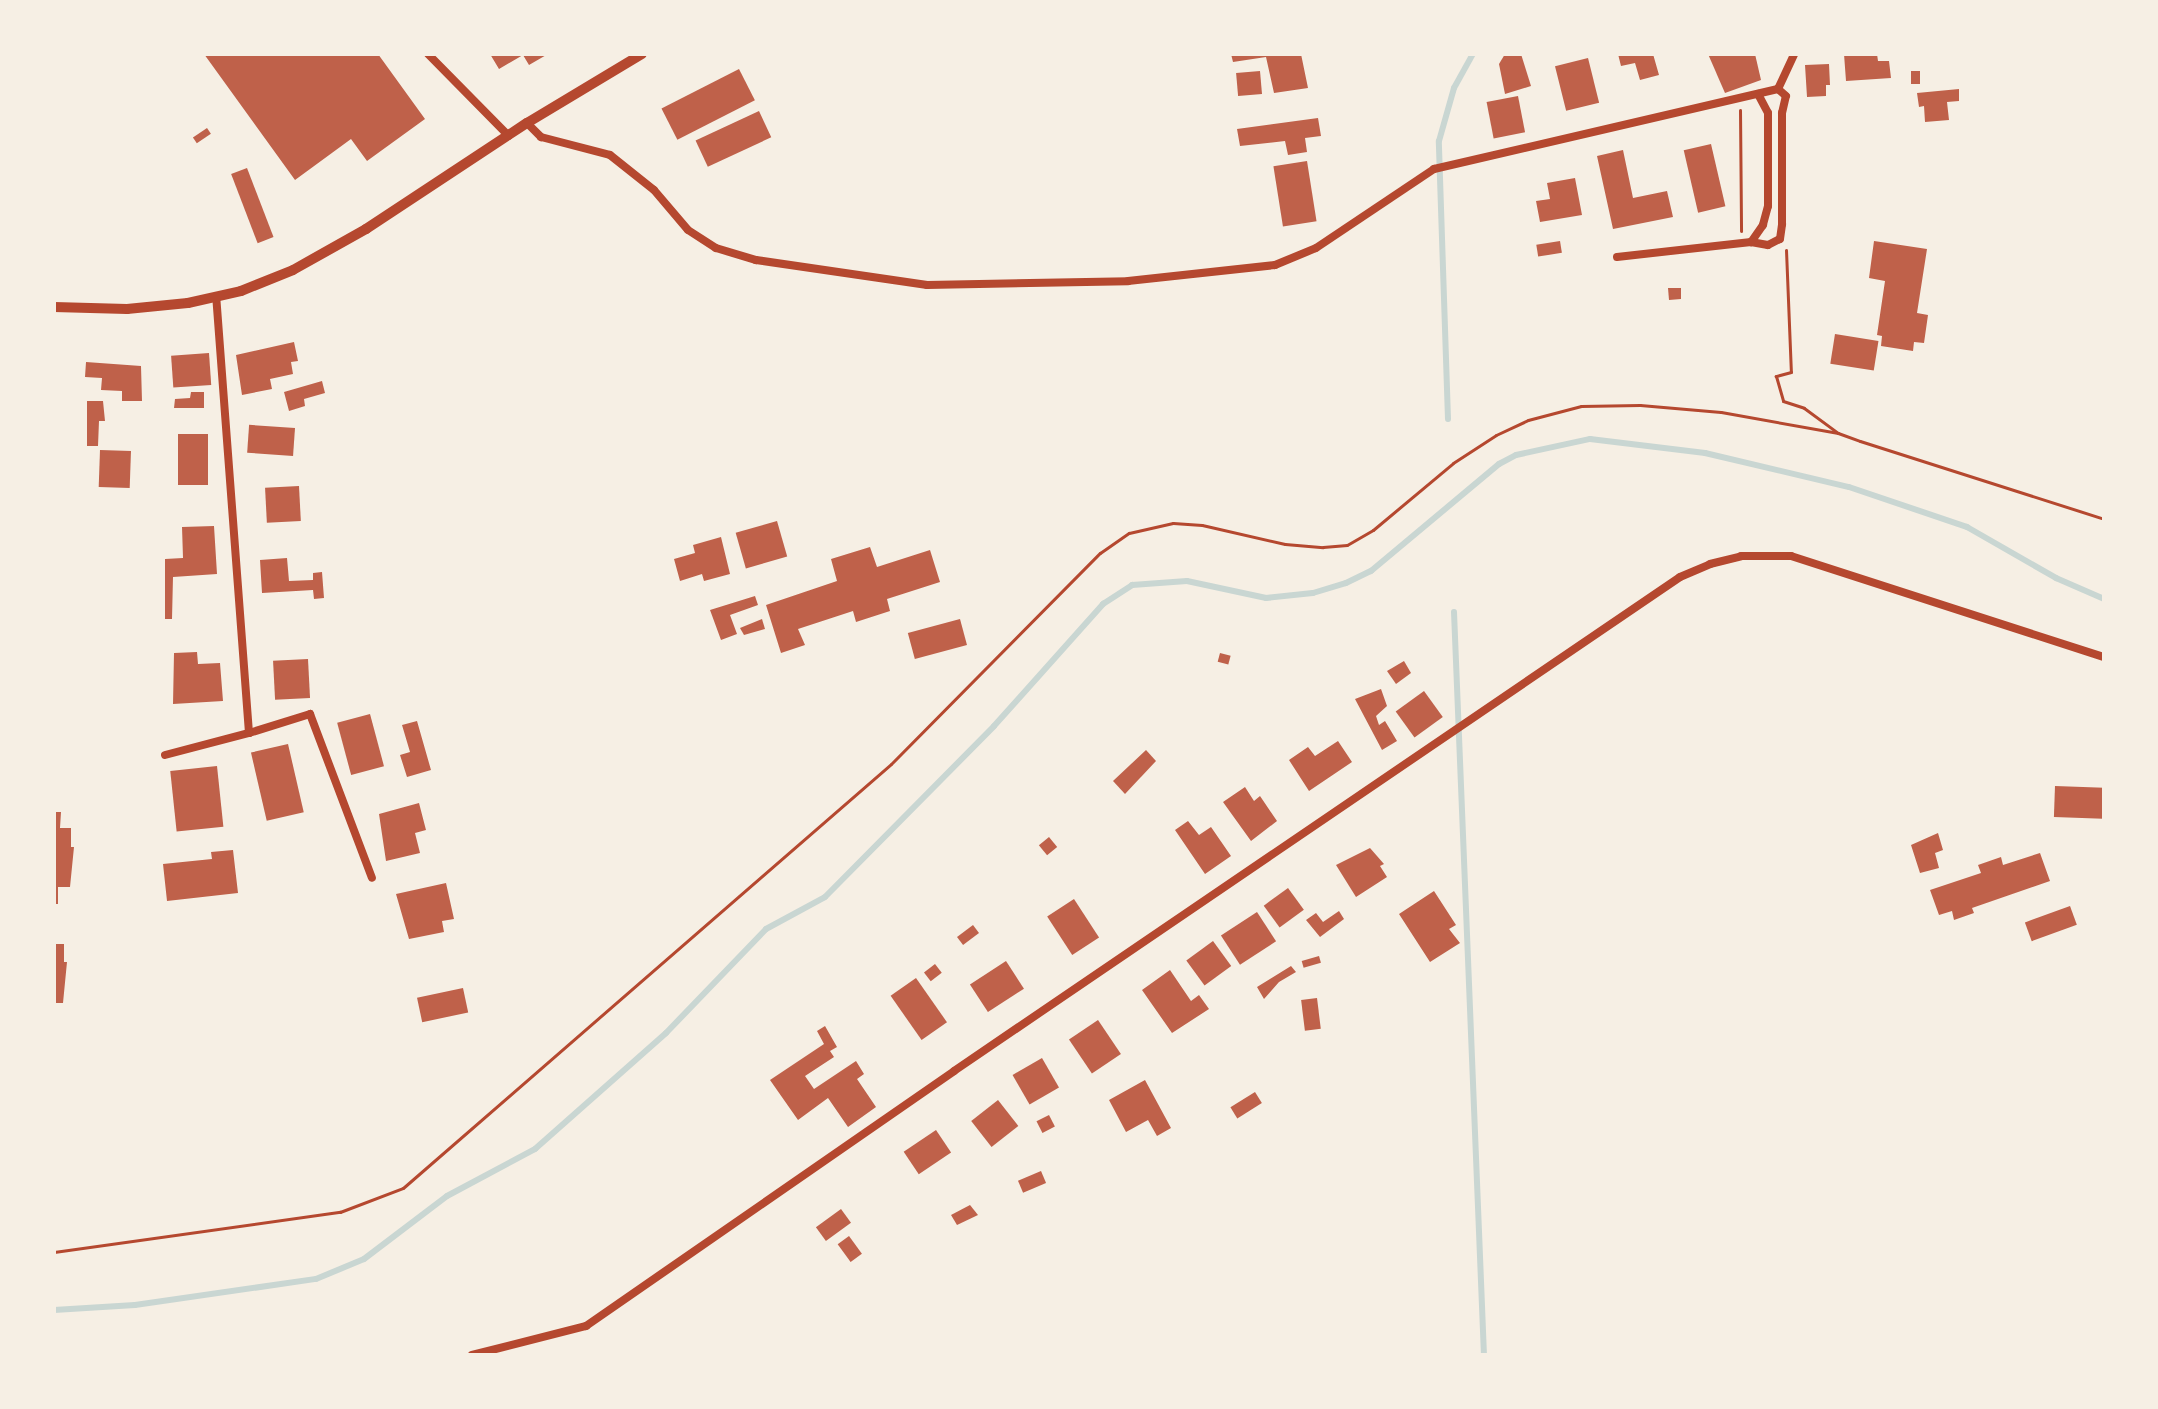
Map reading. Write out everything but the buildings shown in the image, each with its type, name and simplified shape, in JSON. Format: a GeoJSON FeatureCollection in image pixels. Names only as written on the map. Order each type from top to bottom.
{"type":"FeatureCollection","features":[{"type":"Feature","properties":{"kind":"street"},"geometry":{"type":"LineString","coordinates":[[428,54],[509,136]]}},
{"type":"Feature","properties":{"kind":"street"},"geometry":{"type":"LineString","coordinates":[[54,307],[127,309],[216,298],[279,276],[328,252],[527,123],[642,54]]}},
{"type":"Feature","properties":{"kind":"street"},"geometry":{"type":"LineString","coordinates":[[1778,89],[1794,54]]}},
{"type":"Feature","properties":{"kind":"street"},"geometry":{"type":"LineString","coordinates":[[527,123],[541,137],[596,149],[621,162],[654,190],[688,230],[716,248],[789,266],[927,285],[1128,281],[1275,265],[1316,248],[1434,169],[1778,89]]}},
{"type":"Feature","properties":{"kind":"street"},"geometry":{"type":"LineString","coordinates":[[1617,257],[1751,242],[1768,245],[1780,239],[1782,113],[1786,96],[1778,89]]}},
{"type":"Feature","properties":{"kind":"street"},"geometry":{"type":"LineString","coordinates":[[1751,242],[1763,225],[1768,206],[1768,113],[1758,94]]}},
{"type":"Feature","properties":{"kind":"street"},"geometry":{"type":"LineString","coordinates":[[216,298],[249,733]]}},
{"type":"Feature","properties":{"kind":"street"},"geometry":{"type":"LineString","coordinates":[[472,1355],[586,1326],[1680,577],[1741,556],[1791,556],[2104,657]]}},
{"type":"Feature","properties":{"kind":"street"},"geometry":{"type":"LineString","coordinates":[[165,755],[310,714],[372,878]]}},
{"type":"Feature","properties":{"kind":"path"},"geometry":{"type":"LineString","coordinates":[[1740,98],[1741,243]]}},
{"type":"Feature","properties":{"kind":"path"},"geometry":{"type":"LineString","coordinates":[[1780,239],[1785,242],[1788,259],[1791,372],[1776,376],[1778,394],[1783,401],[1824,420],[1838,433]]}},
{"type":"Feature","properties":{"kind":"path"},"geometry":{"type":"LineString","coordinates":[[54,1252],[340,1212],[403,1188],[891,764],[1100,553],[1129,533],[1173,523],[1202,525],[1285,544],[1347,545],[1373,530],[1453,463],[1496,435],[1528,420],[1581,406],[1640,405],[1721,412],[1838,433],[1933,467],[2104,519]]}},
{"type":"Feature","properties":{"kind":"waterway"},"geometry":{"type":"LineString","coordinates":[[1448,419],[1439,141],[1454,88],[1473,54]]}},
{"type":"Feature","properties":{"kind":"waterway"},"geometry":{"type":"LineString","coordinates":[[54,1310],[135,1305],[316,1279],[364,1259],[447,1196],[535,1149],[666,1033],[766,929],[825,897],[994,726],[1103,604],[1132,585],[1187,581],[1266,598],[1313,593],[1346,583],[1371,571],[1499,464],[1516,455],[1590,439],[1705,453],[1849,487],[1967,527],[2056,578],[2104,599]]}},
{"type":"Feature","properties":{"kind":"waterway"},"geometry":{"type":"LineString","coordinates":[[1454,612],[1484,1355]]}}]}
